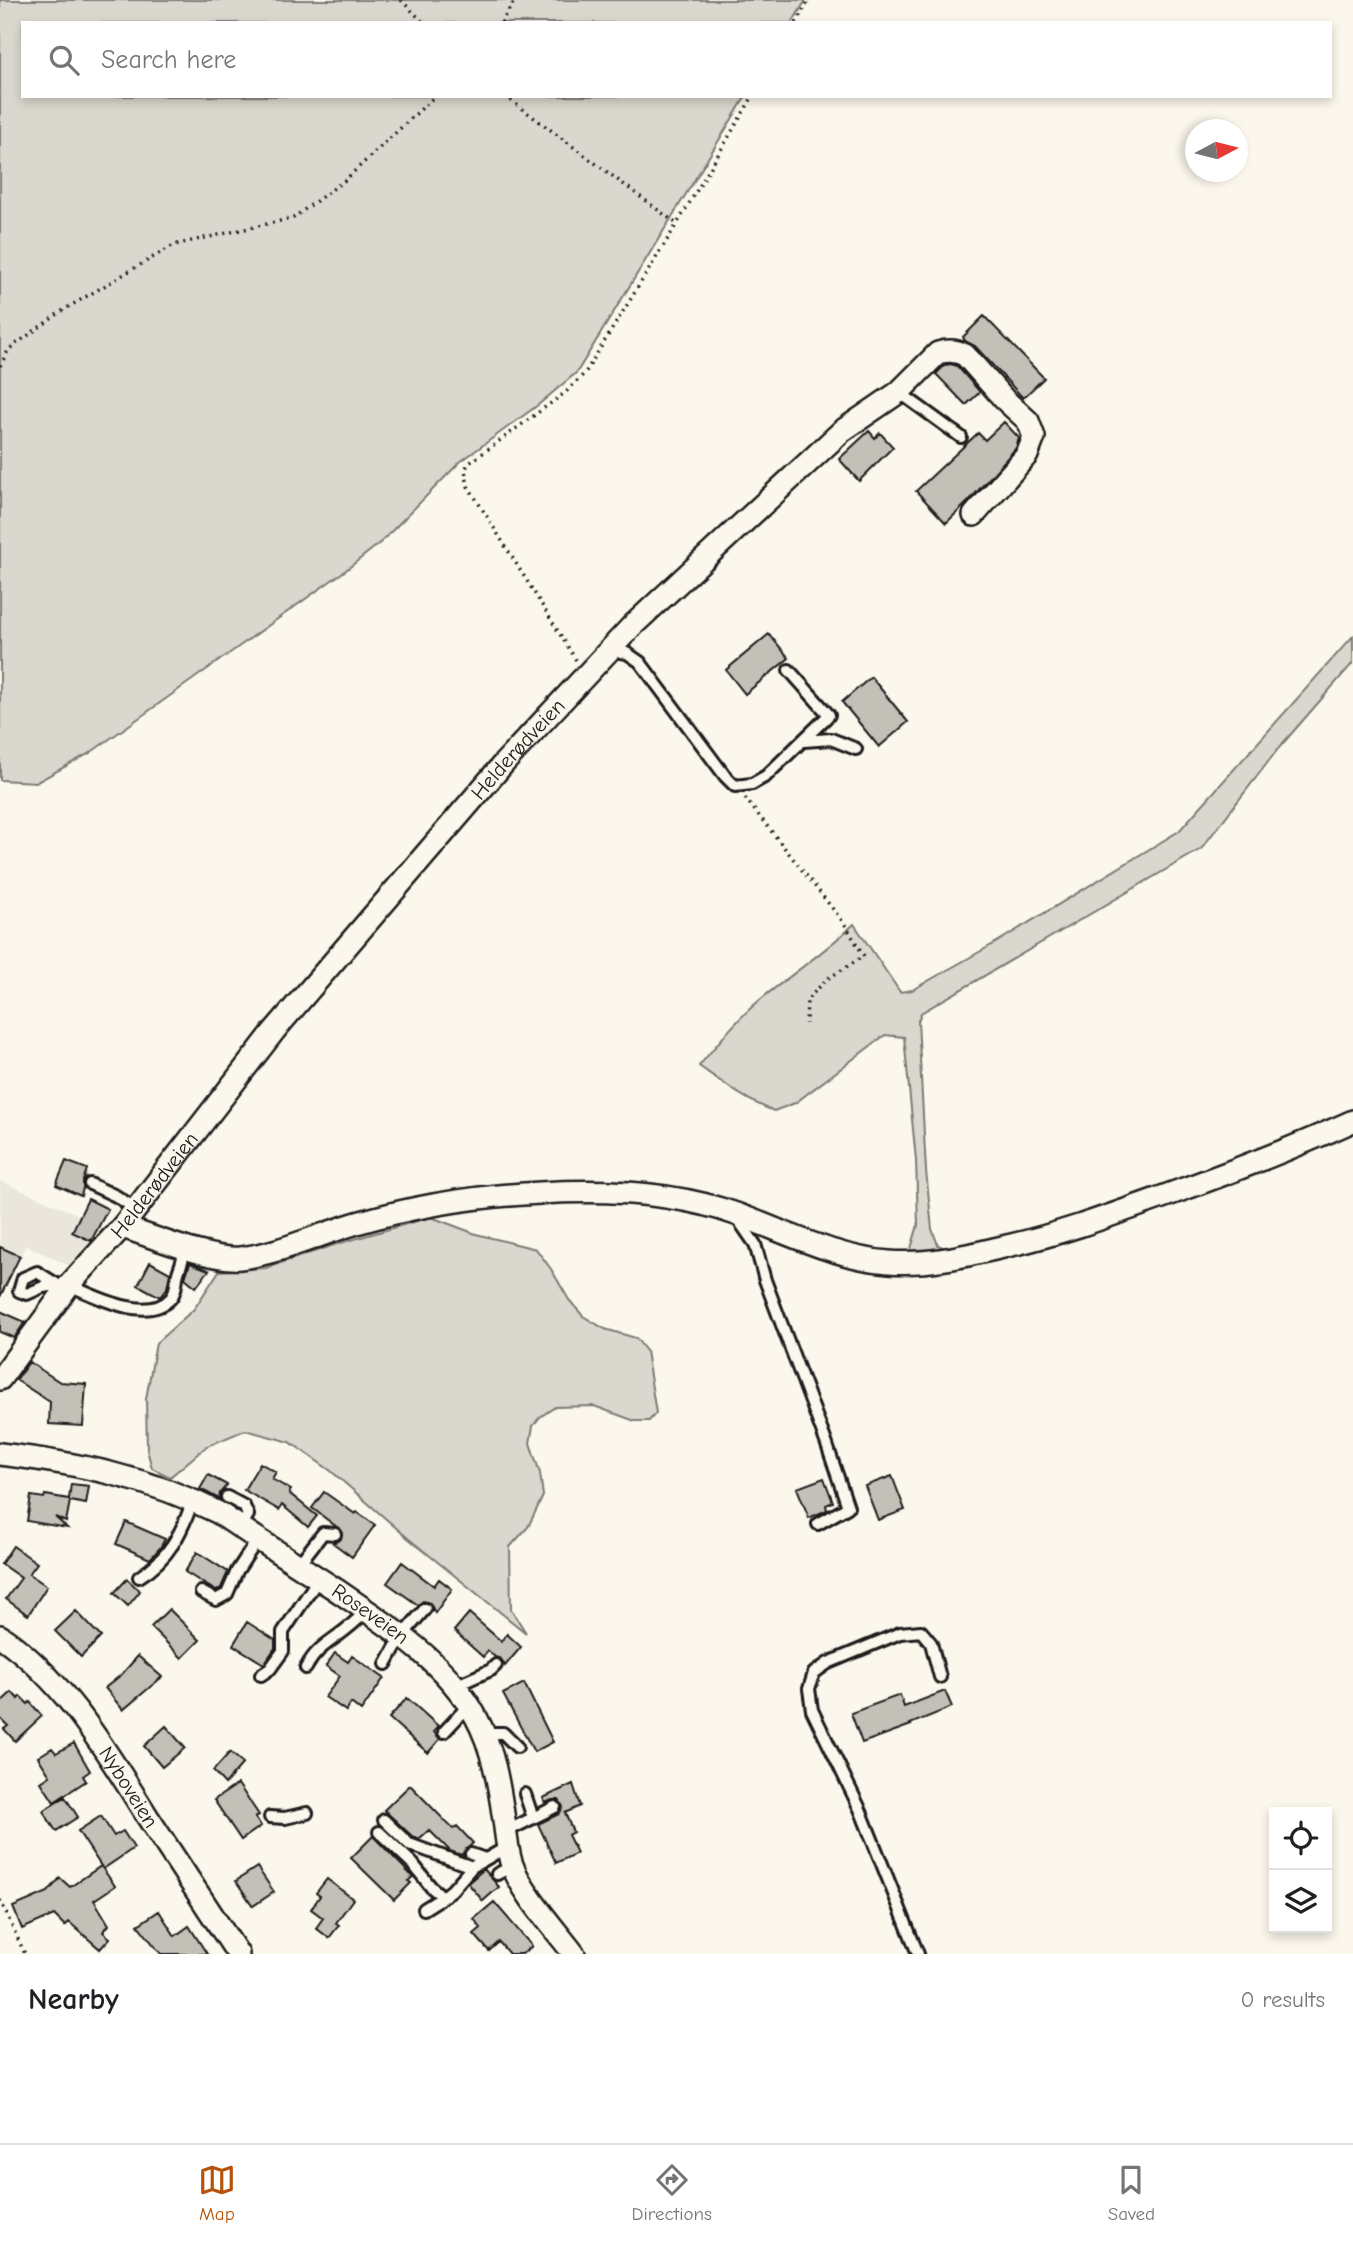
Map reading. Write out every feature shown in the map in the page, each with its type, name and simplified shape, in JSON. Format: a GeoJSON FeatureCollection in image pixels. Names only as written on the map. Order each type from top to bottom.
{"type":"FeatureCollection","features":[{"type":"Feature","properties":{"kind":"street","name":"Helderødveien"},"geometry":{"type":"LineString","coordinates":[[0,1379],[64,1287],[122,1227],[274,1031],[495,772],[631,627],[842,431],[899,392],[938,353],[958,351],[965,355],[1004,399],[1028,421],[1034,437],[1027,455],[974,516]]}},
{"type":"Feature","properties":{"kind":"street"},"geometry":{"type":"LineString","coordinates":[[122,1227],[183,1246],[239,1258],[276,1250],[394,1212],[461,1199],[586,1191],[632,1193],[702,1204],[734,1213],[827,1249],[887,1262],[922,1263],[1046,1237],[1206,1182],[1353,1121]]}},
{"type":"Feature","properties":{"kind":"street","name":"Roseveien"},"geometry":{"type":"LineString","coordinates":[[0,1454],[76,1464],[120,1474],[193,1500],[319,1578],[427,1657],[455,1686],[483,1733],[499,1789],[505,1855],[546,1918],[574,1954]]}},
{"type":"Feature","properties":{"kind":"street","name":"Nyboveien"},"geometry":{"type":"LineString","coordinates":[[0,1636],[33,1660],[71,1704],[123,1778],[238,1954]]}},
{"type":"Feature","properties":{"kind":"lane"},"geometry":{"type":"LineString","coordinates":[[899,392],[961,437]]}},
{"type":"Feature","properties":{"kind":"lane"},"geometry":{"type":"LineString","coordinates":[[608,650],[627,653],[640,662],[735,786],[752,784],[766,776],[829,715],[789,670]]}},
{"type":"Feature","properties":{"kind":"lane"},"geometry":{"type":"LineString","coordinates":[[804,741],[831,739],[856,749]]}},
{"type":"Feature","properties":{"kind":"lane"},"geometry":{"type":"LineString","coordinates":[[90,1184],[136,1209]]}},
{"type":"Feature","properties":{"kind":"lane"},"geometry":{"type":"LineString","coordinates":[[734,1213],[755,1244],[765,1280],[848,1507],[818,1524]]}},
{"type":"Feature","properties":{"kind":"lane"},"geometry":{"type":"LineString","coordinates":[[64,1287],[131,1308],[147,1310],[159,1306],[171,1298],[176,1288],[177,1275],[184,1263],[183,1246]]}},
{"type":"Feature","properties":{"kind":"lane"},"geometry":{"type":"LineString","coordinates":[[201,1592],[216,1600],[227,1594],[249,1533],[248,1515],[244,1506],[227,1497]]}},
{"type":"Feature","properties":{"kind":"lane"},"geometry":{"type":"LineString","coordinates":[[139,1577],[154,1568],[171,1548],[183,1527],[193,1500]]}},
{"type":"Feature","properties":{"kind":"lane"},"geometry":{"type":"LineString","coordinates":[[298,1565],[323,1533],[335,1534]]}},
{"type":"Feature","properties":{"kind":"lane"},"geometry":{"type":"LineString","coordinates":[[261,1675],[270,1669],[283,1651],[283,1632],[319,1578]]}},
{"type":"Feature","properties":{"kind":"lane"},"geometry":{"type":"LineString","coordinates":[[386,1664],[401,1637],[425,1609]]}},
{"type":"Feature","properties":{"kind":"lane"},"geometry":{"type":"LineString","coordinates":[[306,1668],[326,1643],[349,1628],[367,1611]]}},
{"type":"Feature","properties":{"kind":"lane"},"geometry":{"type":"LineString","coordinates":[[918,1954],[860,1809],[812,1710],[809,1689],[814,1673],[828,1663],[900,1633],[921,1631],[931,1643],[940,1677]]}},
{"type":"Feature","properties":{"kind":"lane"},"geometry":{"type":"LineString","coordinates":[[455,1686],[491,1670],[496,1665]]}},
{"type":"Feature","properties":{"kind":"lane"},"geometry":{"type":"LineString","coordinates":[[444,1732],[468,1706]]}},
{"type":"Feature","properties":{"kind":"lane"},"geometry":{"type":"LineString","coordinates":[[483,1733],[503,1733],[517,1747]]}},
{"type":"Feature","properties":{"kind":"lane"},"geometry":{"type":"LineString","coordinates":[[525,1794],[533,1818]]}},
{"type":"Feature","properties":{"kind":"lane"},"geometry":{"type":"LineString","coordinates":[[424,1909],[452,1891],[472,1867],[485,1859],[505,1855],[533,1818],[555,1807]]}},
{"type":"Feature","properties":{"kind":"lane"},"geometry":{"type":"LineString","coordinates":[[270,1816],[285,1818],[307,1813]]}},
{"type":"Feature","properties":{"kind":"lane"},"geometry":{"type":"LineString","coordinates":[[384,1820],[409,1844],[472,1867]]}},
{"type":"Feature","properties":{"kind":"lane"},"geometry":{"type":"LineString","coordinates":[[379,1832],[443,1897]]}},
{"type":"Feature","properties":{"kind":"lane"},"geometry":{"type":"LineString","coordinates":[[471,1854],[485,1859]]}},
{"type":"Feature","properties":{"kind":"path"},"geometry":{"type":"LineString","coordinates":[[401,0],[422,21]]}},
{"type":"Feature","properties":{"kind":"path"},"geometry":{"type":"LineString","coordinates":[[502,21],[514,0]]}},
{"type":"Feature","properties":{"kind":"path"},"geometry":{"type":"LineString","coordinates":[[797,21],[809,0]]}},
{"type":"Feature","properties":{"kind":"path"},"geometry":{"type":"LineString","coordinates":[[0,366],[9,349],[65,309],[174,245],[293,218],[345,180],[433,98]]}},
{"type":"Feature","properties":{"kind":"path"},"geometry":{"type":"LineString","coordinates":[[508,98],[677,224]]}},
{"type":"Feature","properties":{"kind":"path"},"geometry":{"type":"LineString","coordinates":[[585,675],[468,486],[465,470],[468,464],[566,392],[585,373],[752,98]]}},
{"type":"Feature","properties":{"kind":"path"},"geometry":{"type":"LineString","coordinates":[[735,786],[844,923],[864,956],[827,979],[807,1000],[806,1024]]}},
{"type":"Feature","properties":{"kind":"path"},"geometry":{"type":"LineString","coordinates":[[0,1900],[25,1954]]}},
{"type":"Feature","properties":{"kind":"shaded area"},"geometry":{"type":"Polygon","coordinates":[[[0,0],[806,0],[793,21],[21,21],[21,98],[745,98],[577,372],[538,405],[460,462],[380,543],[346,570],[90,753],[37,782],[0,780],[0,0]]]}},
{"type":"Feature","properties":{"kind":"shaded area"},"geometry":{"type":"Polygon","coordinates":[[[1353,636],[1353,663],[1278,749],[1201,849],[921,1013],[918,1021],[932,1229],[938,1245],[947,1249],[909,1255],[918,1225],[916,1160],[904,1037],[885,1035],[795,1103],[774,1111],[744,1097],[699,1066],[753,1006],[854,924],[900,992],[912,990],[997,942],[1179,831],[1353,636]]]}},
{"type":"Feature","properties":{"kind":"shaded area"},"geometry":{"type":"Polygon","coordinates":[[[0,1181],[100,1224],[104,1232],[74,1268],[26,1245],[0,1296],[0,1181]]]}},
{"type":"Feature","properties":{"kind":"shaded area"},"geometry":{"type":"Polygon","coordinates":[[[431,1217],[476,1234],[536,1249],[569,1300],[583,1316],[605,1329],[636,1338],[646,1351],[656,1413],[649,1421],[635,1421],[594,1406],[555,1407],[540,1417],[533,1426],[530,1443],[540,1473],[543,1496],[528,1527],[510,1547],[511,1609],[526,1633],[409,1539],[331,1471],[290,1442],[245,1430],[207,1446],[170,1477],[152,1468],[147,1450],[146,1399],[156,1343],[194,1309],[219,1271],[266,1268],[431,1217]]]}},
{"type":"Feature","properties":{"kind":"building"},"geometry":{"type":"Polygon","coordinates":[[[984,316],[1044,378],[1023,398],[975,346],[963,337],[984,316]]]}},
{"type":"Feature","properties":{"kind":"building"},"geometry":{"type":"Polygon","coordinates":[[[945,365],[957,366],[980,392],[966,405],[936,374],[945,365]]]}},
{"type":"Feature","properties":{"kind":"building"},"geometry":{"type":"Polygon","coordinates":[[[1004,422],[1019,438],[1016,448],[946,523],[916,491],[978,433],[985,440],[1004,422]]]}},
{"type":"Feature","properties":{"kind":"building"},"geometry":{"type":"Polygon","coordinates":[[[869,431],[875,438],[880,433],[893,447],[859,481],[839,459],[869,431]]]}},
{"type":"Feature","properties":{"kind":"building"},"geometry":{"type":"Polygon","coordinates":[[[769,634],[789,658],[745,694],[726,670],[769,634]]]}},
{"type":"Feature","properties":{"kind":"building"},"geometry":{"type":"Polygon","coordinates":[[[871,677],[908,722],[879,747],[842,702],[871,677]]]}},
{"type":"Feature","properties":{"kind":"building"},"geometry":{"type":"Polygon","coordinates":[[[66,1161],[87,1169],[81,1196],[56,1185],[66,1161]]]}},
{"type":"Feature","properties":{"kind":"building"},"geometry":{"type":"Polygon","coordinates":[[[88,1199],[108,1209],[91,1241],[72,1232],[88,1199]]]}},
{"type":"Feature","properties":{"kind":"building"},"geometry":{"type":"Polygon","coordinates":[[[0,1247],[20,1256],[0,1297],[0,1247]]]}},
{"type":"Feature","properties":{"kind":"building"},"geometry":{"type":"Polygon","coordinates":[[[150,1262],[170,1273],[167,1288],[160,1297],[138,1285],[150,1262]]]}},
{"type":"Feature","properties":{"kind":"building"},"geometry":{"type":"Polygon","coordinates":[[[190,1263],[209,1270],[196,1287],[185,1278],[190,1263]]]}},
{"type":"Feature","properties":{"kind":"building"},"geometry":{"type":"Polygon","coordinates":[[[0,1311],[25,1322],[14,1338],[0,1332],[0,1311]]]}},
{"type":"Feature","properties":{"kind":"building"},"geometry":{"type":"Polygon","coordinates":[[[29,1362],[60,1382],[86,1384],[83,1426],[49,1424],[50,1402],[16,1380],[29,1362]]]}},
{"type":"Feature","properties":{"kind":"building"},"geometry":{"type":"Polygon","coordinates":[[[260,1463],[276,1472],[272,1479],[291,1490],[289,1493],[317,1516],[308,1527],[282,1505],[279,1510],[244,1490],[260,1463]]]}},
{"type":"Feature","properties":{"kind":"building"},"geometry":{"type":"Polygon","coordinates":[[[208,1475],[227,1485],[220,1493],[219,1499],[200,1489],[208,1475]]]}},
{"type":"Feature","properties":{"kind":"building"},"geometry":{"type":"Polygon","coordinates":[[[892,1476],[905,1510],[878,1520],[865,1486],[892,1476]]]}},
{"type":"Feature","properties":{"kind":"building"},"geometry":{"type":"Polygon","coordinates":[[[824,1478],[833,1502],[826,1505],[827,1510],[809,1518],[797,1488],[824,1478]]]}},
{"type":"Feature","properties":{"kind":"building"},"geometry":{"type":"Polygon","coordinates":[[[71,1484],[89,1486],[86,1504],[70,1501],[66,1522],[55,1517],[67,1528],[27,1521],[31,1496],[69,1499],[71,1484]]]}},
{"type":"Feature","properties":{"kind":"building"},"geometry":{"type":"Polygon","coordinates":[[[324,1492],[375,1525],[352,1557],[333,1543],[341,1539],[342,1531],[312,1508],[324,1492]]]}},
{"type":"Feature","properties":{"kind":"building"},"geometry":{"type":"Polygon","coordinates":[[[126,1522],[165,1539],[150,1559],[116,1544],[126,1522]]]}},
{"type":"Feature","properties":{"kind":"building"},"geometry":{"type":"Polygon","coordinates":[[[13,1546],[37,1563],[29,1574],[47,1586],[28,1615],[6,1599],[21,1578],[1,1564],[13,1546]]]}},
{"type":"Feature","properties":{"kind":"building"},"geometry":{"type":"Polygon","coordinates":[[[197,1552],[228,1572],[221,1588],[216,1591],[185,1572],[197,1552]]]}},
{"type":"Feature","properties":{"kind":"building"},"geometry":{"type":"Polygon","coordinates":[[[402,1562],[434,1586],[439,1579],[452,1589],[435,1613],[430,1603],[423,1601],[418,1605],[387,1583],[402,1562]]]}},
{"type":"Feature","properties":{"kind":"building"},"geometry":{"type":"Polygon","coordinates":[[[127,1579],[140,1591],[128,1606],[114,1593],[127,1579]]]}},
{"type":"Feature","properties":{"kind":"building"},"geometry":{"type":"Polygon","coordinates":[[[169,1609],[200,1640],[182,1658],[151,1627],[169,1609]]]}},
{"type":"Feature","properties":{"kind":"building"},"geometry":{"type":"Polygon","coordinates":[[[76,1611],[101,1637],[81,1657],[55,1631],[76,1611]]]}},
{"type":"Feature","properties":{"kind":"building"},"geometry":{"type":"Polygon","coordinates":[[[469,1613],[501,1641],[507,1634],[521,1647],[505,1666],[501,1659],[488,1651],[483,1657],[454,1631],[469,1613]]]}},
{"type":"Feature","properties":{"kind":"building"},"geometry":{"type":"Polygon","coordinates":[[[247,1622],[275,1640],[275,1648],[264,1664],[233,1645],[247,1622]]]}},
{"type":"Feature","properties":{"kind":"building"},"geometry":{"type":"Polygon","coordinates":[[[335,1653],[348,1662],[352,1656],[384,1678],[361,1711],[351,1703],[346,1711],[325,1697],[340,1676],[326,1666],[335,1653]]]}},
{"type":"Feature","properties":{"kind":"building"},"geometry":{"type":"Polygon","coordinates":[[[138,1656],[162,1677],[123,1710],[105,1688],[138,1656]]]}},
{"type":"Feature","properties":{"kind":"building"},"geometry":{"type":"Polygon","coordinates":[[[524,1683],[553,1742],[534,1752],[503,1694],[524,1683]]]}},
{"type":"Feature","properties":{"kind":"building"},"geometry":{"type":"Polygon","coordinates":[[[945,1691],[952,1707],[862,1743],[851,1713],[900,1695],[904,1707],[945,1691]]]}},
{"type":"Feature","properties":{"kind":"building"},"geometry":{"type":"Polygon","coordinates":[[[12,1692],[18,1699],[20,1696],[28,1704],[30,1702],[42,1716],[15,1741],[4,1729],[8,1726],[0,1718],[0,1703],[12,1692]]]}},
{"type":"Feature","properties":{"kind":"building"},"geometry":{"type":"Polygon","coordinates":[[[407,1698],[438,1726],[434,1732],[440,1739],[428,1753],[389,1718],[407,1698]]]}},
{"type":"Feature","properties":{"kind":"building"},"geometry":{"type":"Polygon","coordinates":[[[166,1726],[185,1748],[162,1767],[144,1746],[166,1726]]]}},
{"type":"Feature","properties":{"kind":"building"},"geometry":{"type":"Polygon","coordinates":[[[74,1743],[90,1771],[83,1776],[86,1781],[54,1802],[41,1782],[50,1776],[38,1757],[52,1748],[56,1753],[74,1743]]]}},
{"type":"Feature","properties":{"kind":"building"},"geometry":{"type":"Polygon","coordinates":[[[230,1752],[243,1763],[225,1784],[213,1771],[230,1752]]]}},
{"type":"Feature","properties":{"kind":"building"},"geometry":{"type":"Polygon","coordinates":[[[238,1784],[259,1815],[255,1818],[261,1826],[241,1840],[214,1800],[238,1784]]]}},
{"type":"Feature","properties":{"kind":"building"},"geometry":{"type":"Polygon","coordinates":[[[573,1784],[580,1806],[565,1813],[573,1832],[568,1835],[577,1853],[556,1863],[538,1824],[559,1814],[563,1807],[559,1800],[545,1803],[543,1798],[573,1784]]]}},
{"type":"Feature","properties":{"kind":"building"},"geometry":{"type":"Polygon","coordinates":[[[410,1785],[453,1829],[457,1826],[473,1843],[461,1855],[450,1851],[429,1830],[419,1839],[413,1837],[384,1810],[410,1785]]]}},
{"type":"Feature","properties":{"kind":"building"},"geometry":{"type":"Polygon","coordinates":[[[65,1797],[78,1817],[56,1831],[43,1811],[65,1797]]]}},
{"type":"Feature","properties":{"kind":"building"},"geometry":{"type":"Polygon","coordinates":[[[101,1816],[114,1836],[123,1831],[134,1848],[103,1869],[78,1831],[101,1816]]]}},
{"type":"Feature","properties":{"kind":"building"},"geometry":{"type":"Polygon","coordinates":[[[373,1836],[413,1877],[408,1881],[411,1883],[394,1900],[351,1858],[373,1836]]]}},
{"type":"Feature","properties":{"kind":"building"},"geometry":{"type":"Polygon","coordinates":[[[101,1866],[115,1886],[94,1900],[109,1925],[103,1932],[110,1938],[100,1949],[69,1922],[65,1926],[54,1915],[22,1929],[13,1907],[48,1892],[60,1878],[70,1887],[101,1866]]]}},
{"type":"Feature","properties":{"kind":"building"},"geometry":{"type":"Polygon","coordinates":[[[257,1867],[274,1892],[253,1906],[236,1881],[257,1867]]]}},
{"type":"Feature","properties":{"kind":"building"},"geometry":{"type":"Polygon","coordinates":[[[484,1869],[499,1887],[483,1901],[468,1883],[484,1869]]]}},
{"type":"Feature","properties":{"kind":"building"},"geometry":{"type":"Polygon","coordinates":[[[327,1879],[353,1899],[329,1938],[316,1928],[323,1918],[311,1909],[320,1896],[316,1893],[327,1879]]]}},
{"type":"Feature","properties":{"kind":"building"},"geometry":{"type":"Polygon","coordinates":[[[494,1902],[532,1946],[522,1954],[509,1954],[499,1942],[489,1951],[474,1934],[481,1928],[474,1919],[494,1902]]]}},
{"type":"Feature","properties":{"kind":"building"},"geometry":{"type":"Polygon","coordinates":[[[159,1911],[175,1936],[189,1926],[207,1954],[161,1954],[138,1925],[159,1911]]]}}]}
